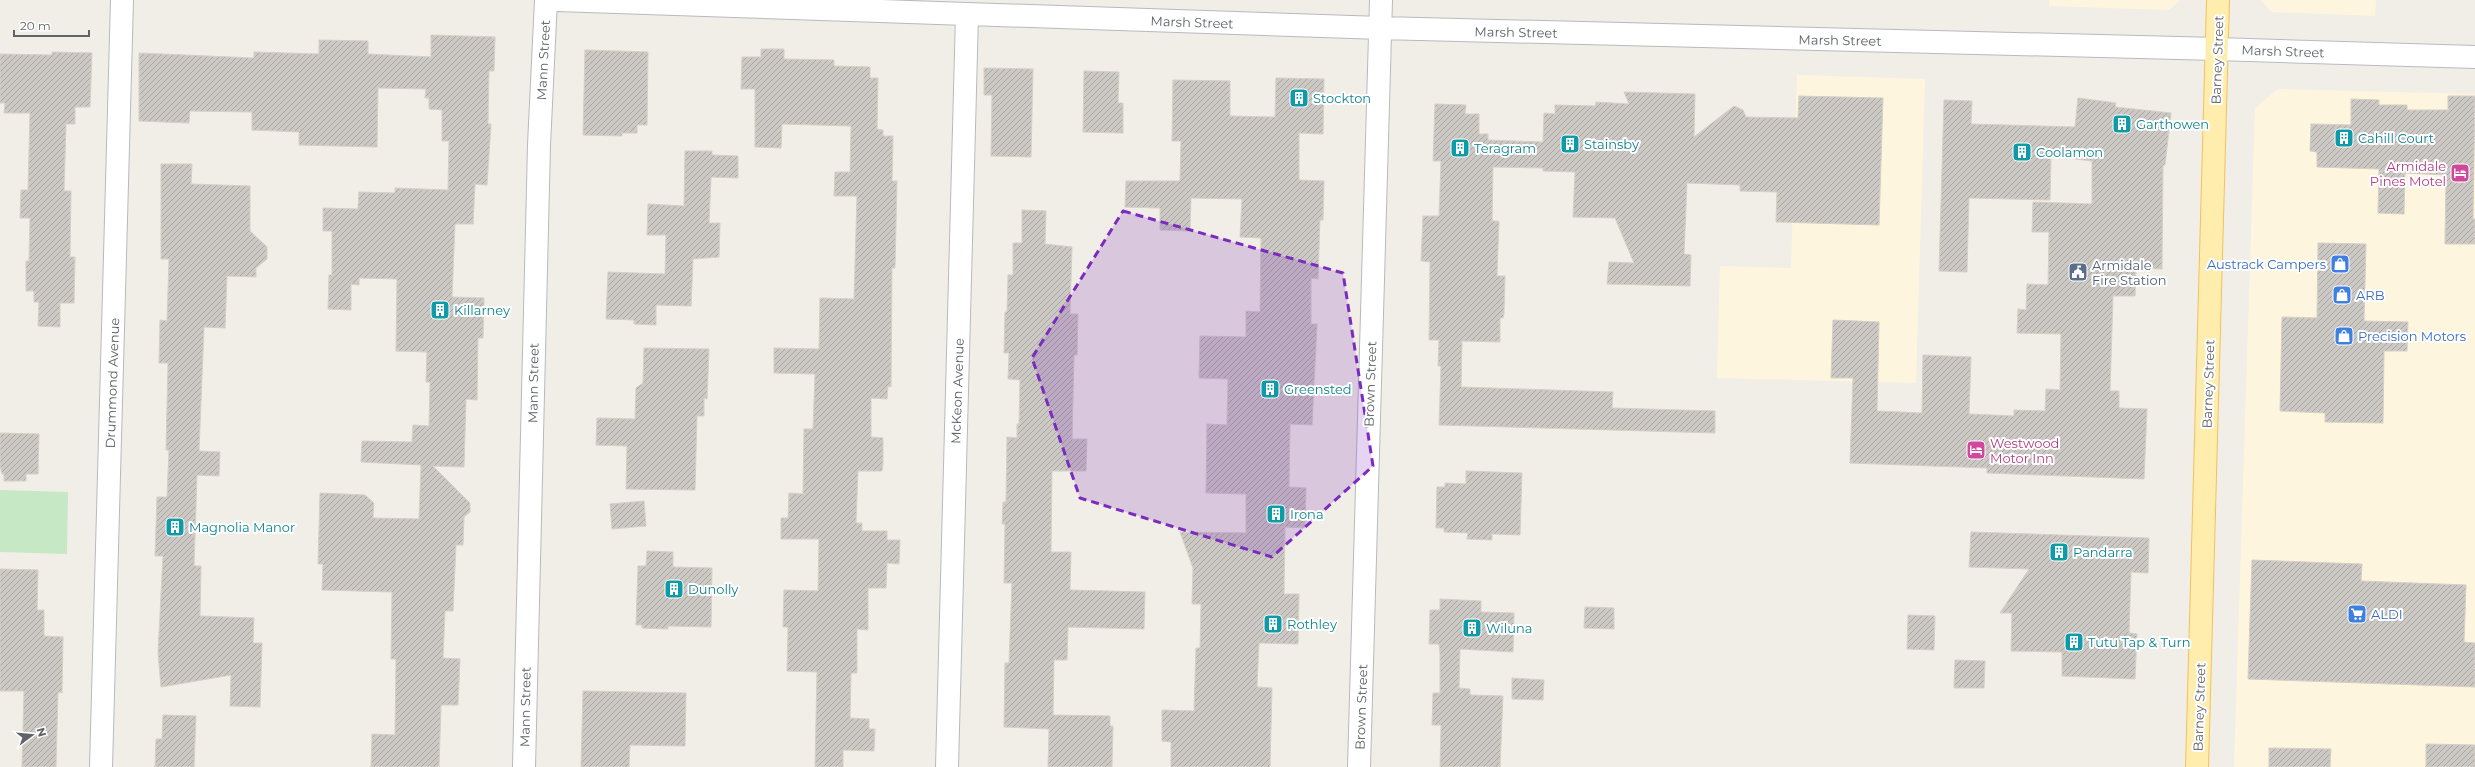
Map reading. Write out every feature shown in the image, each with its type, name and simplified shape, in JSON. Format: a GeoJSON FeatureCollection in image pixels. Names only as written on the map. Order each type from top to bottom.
{"type":"FeatureCollection","features":[{"type":"Feature","properties":{"kind":"main road","name":"Barney Street"},"geometry":{"type":"LineString","coordinates":[[2197,767],[2218,0]]}},
{"type":"Feature","properties":{"kind":"street","name":"Drummond Avenue"},"geometry":{"type":"LineString","coordinates":[[101,767],[122,0]]}},
{"type":"Feature","properties":{"kind":"street","name":"Mann Street"},"geometry":{"type":"LineString","coordinates":[[524,767],[539,145],[546,0]]}},
{"type":"Feature","properties":{"kind":"street","name":"Marsh Street"},"geometry":{"type":"LineString","coordinates":[[557,0],[1381,28],[2475,57]]}},
{"type":"Feature","properties":{"kind":"street","name":"Brown Street"},"geometry":{"type":"LineString","coordinates":[[1359,767],[1381,0]]}},
{"type":"Feature","properties":{"kind":"street","name":"McKeon Avenue"},"geometry":{"type":"LineString","coordinates":[[947,767],[968,15]]}},
{"type":"Feature","properties":{"kind":"highlighted area"},"geometry":{"type":"Polygon","coordinates":[[[1123,211],[1343,273],[1373,466],[1272,557],[1080,498],[1032,358],[1123,211]]]}},
{"type":"Feature","properties":{"kind":"shaded area"},"geometry":{"type":"Polygon","coordinates":[[[2049,0],[2180,0],[2169,10],[2049,6],[2049,0]]]}},
{"type":"Feature","properties":{"kind":"shaded area"},"geometry":{"type":"Polygon","coordinates":[[[2261,0],[2376,0],[2375,16],[2271,12],[2261,0]]]}},
{"type":"Feature","properties":{"kind":"shaded area"},"geometry":{"type":"Polygon","coordinates":[[[1797,75],[1925,79],[1916,383],[1717,378],[1720,266],[1791,268],[1797,75]]]}},
{"type":"Feature","properties":{"kind":"shaded area"},"geometry":{"type":"Polygon","coordinates":[[[2278,89],[2475,94],[2475,767],[2234,767],[2255,108],[2278,89]]]}},
{"type":"Feature","properties":{"kind":"green space"},"geometry":{"type":"Polygon","coordinates":[[[0,490],[68,492],[67,554],[0,552],[0,490]]]}},
{"type":"Feature","properties":{"kind":"building"},"geometry":{"type":"Polygon","coordinates":[[[431,35],[495,37],[494,71],[489,71],[488,124],[491,124],[487,185],[475,184],[473,224],[455,224],[452,297],[484,298],[483,338],[478,338],[477,400],[466,399],[464,467],[433,466],[470,503],[470,512],[464,517],[463,545],[456,545],[453,611],[445,611],[443,658],[460,659],[458,705],[441,705],[439,767],[371,767],[372,734],[395,735],[396,659],[391,659],[392,592],[322,590],[323,564],[318,564],[320,493],[365,495],[374,503],[373,518],[419,519],[421,465],[361,462],[362,441],[412,442],[413,425],[429,426],[430,382],[426,382],[427,352],[396,351],[397,279],[359,278],[359,285],[351,284],[351,310],[328,309],[329,275],[332,275],[332,231],[323,231],[323,208],[358,209],[359,192],[395,193],[395,188],[448,190],[449,141],[442,141],[442,110],[429,109],[429,98],[425,98],[426,89],[378,88],[377,147],[299,145],[299,132],[252,130],[252,112],[190,111],[189,123],[139,121],[139,53],[254,58],[254,52],[319,54],[319,40],[368,41],[368,54],[431,57],[431,35]]]}},
{"type":"Feature","properties":{"kind":"building"},"geometry":{"type":"Polygon","coordinates":[[[761,49],[784,49],[784,59],[834,60],[834,66],[870,67],[870,78],[878,78],[877,129],[883,130],[883,136],[893,136],[892,181],[897,181],[895,268],[892,268],[891,387],[888,386],[887,399],[871,398],[871,437],[883,438],[883,464],[882,471],[858,471],[856,523],[862,523],[862,531],[887,531],[887,540],[900,540],[899,564],[887,563],[886,588],[868,588],[868,630],[857,629],[857,673],[851,673],[850,718],[869,719],[869,729],[875,729],[874,751],[843,750],[843,767],[815,767],[817,672],[787,671],[788,627],[783,627],[784,590],[818,591],[819,539],[781,539],[781,518],[788,518],[789,493],[803,494],[804,429],[813,429],[815,374],[774,373],[774,348],[819,349],[820,298],[854,299],[857,196],[834,196],[835,172],[850,172],[851,126],[782,124],[781,148],[755,147],[755,89],[741,89],[742,57],[761,57],[761,49]]]}},
{"type":"Feature","properties":{"kind":"building"},"geometry":{"type":"Polygon","coordinates":[[[585,50],[648,52],[647,125],[637,125],[637,133],[622,133],[622,136],[583,135],[585,50]]]}},
{"type":"Feature","properties":{"kind":"building"},"geometry":{"type":"Polygon","coordinates":[[[52,52],[92,53],[90,107],[75,107],[75,124],[66,124],[64,191],[71,191],[70,257],[75,257],[74,303],[60,303],[60,327],[38,326],[39,302],[34,302],[34,291],[26,291],[26,261],[29,261],[30,218],[20,218],[21,190],[28,190],[30,113],[4,113],[5,103],[0,103],[0,54],[52,55],[52,52]]]}},
{"type":"Feature","properties":{"kind":"building"},"geometry":{"type":"Polygon","coordinates":[[[984,68],[1033,69],[1031,157],[991,156],[992,95],[984,95],[984,68]]]}},
{"type":"Feature","properties":{"kind":"building"},"geometry":{"type":"Polygon","coordinates":[[[1084,71],[1119,72],[1118,103],[1123,103],[1123,133],[1083,132],[1084,71]]]}},
{"type":"Feature","properties":{"kind":"building"},"geometry":{"type":"Polygon","coordinates":[[[1276,78],[1324,79],[1323,134],[1299,133],[1299,180],[1324,181],[1323,220],[1320,220],[1318,279],[1311,278],[1311,324],[1317,324],[1312,425],[1290,424],[1289,487],[1306,488],[1305,528],[1285,527],[1284,594],[1299,594],[1298,644],[1259,643],[1257,687],[1272,688],[1270,767],[1171,767],[1171,742],[1162,741],[1162,710],[1194,711],[1196,648],[1200,648],[1201,604],[1192,604],[1193,568],[1180,532],[1246,533],[1246,494],[1206,493],[1207,424],[1227,425],[1228,379],[1199,378],[1200,336],[1246,337],[1246,311],[1260,312],[1261,238],[1240,237],[1242,199],[1191,198],[1190,231],[1160,230],[1160,208],[1125,207],[1126,181],[1180,181],[1181,141],[1172,141],[1173,80],[1230,81],[1230,116],[1275,117],[1276,78]]]}},
{"type":"Feature","properties":{"kind":"building"},"geometry":{"type":"Polygon","coordinates":[[[1624,92],[1695,94],[1694,137],[1734,106],[1743,110],[1746,117],[1798,118],[1799,96],[1883,98],[1879,225],[1776,222],[1777,192],[1740,191],[1740,185],[1687,183],[1684,254],[1691,255],[1690,286],[1607,284],[1609,262],[1634,263],[1615,218],[1573,217],[1575,172],[1543,171],[1543,168],[1493,167],[1492,221],[1499,221],[1497,276],[1505,276],[1504,313],[1503,318],[1500,318],[1500,342],[1462,341],[1461,387],[1613,392],[1612,408],[1715,411],[1715,433],[1439,425],[1441,366],[1438,366],[1439,340],[1429,340],[1430,262],[1421,261],[1423,216],[1439,216],[1441,161],[1433,161],[1435,104],[1466,105],[1465,114],[1479,114],[1479,134],[1488,134],[1488,140],[1543,142],[1544,113],[1555,114],[1555,105],[1595,106],[1596,102],[1629,104],[1624,92]]]}},
{"type":"Feature","properties":{"kind":"building"},"geometry":{"type":"Polygon","coordinates":[[[2448,96],[2475,96],[2473,219],[2475,219],[2475,244],[2445,244],[2446,175],[2405,173],[2404,214],[2378,213],[2379,169],[2317,167],[2317,152],[2310,151],[2311,124],[2351,125],[2351,99],[2379,100],[2379,105],[2407,105],[2407,110],[2448,110],[2448,96]]]}},
{"type":"Feature","properties":{"kind":"building"},"geometry":{"type":"Polygon","coordinates":[[[2078,98],[2116,103],[2115,107],[2171,113],[2165,165],[2163,165],[2162,269],[2136,268],[2135,296],[2113,296],[2110,391],[2119,391],[2119,408],[2147,409],[2144,479],[1987,473],[1987,468],[1850,463],[1853,378],[1831,378],[1833,320],[1879,322],[1877,411],[1922,413],[1923,355],[1971,357],[1969,414],[2014,416],[2014,410],[2045,411],[2046,389],[2060,390],[2061,334],[2017,333],[2018,309],[2026,310],[2027,284],[2048,285],[2049,232],[2032,232],[2033,202],[2092,204],[2092,161],[2051,156],[2050,200],[1969,198],[1967,272],[1939,271],[1944,100],[1972,101],[1971,124],[2075,127],[2078,98]]]}},
{"type":"Feature","properties":{"kind":"building"},"geometry":{"type":"Polygon","coordinates":[[[685,151],[712,151],[712,155],[738,156],[738,178],[711,177],[709,223],[720,223],[719,257],[693,259],[691,306],[656,305],[656,325],[634,324],[634,320],[606,319],[608,272],[665,274],[666,235],[647,235],[648,204],[684,206],[685,151]]]}},
{"type":"Feature","properties":{"kind":"building"},"geometry":{"type":"Polygon","coordinates":[[[161,164],[192,164],[191,184],[250,186],[250,231],[267,247],[267,259],[256,268],[256,277],[227,276],[225,328],[204,327],[199,451],[220,452],[219,476],[197,475],[194,566],[201,566],[200,616],[254,618],[253,643],[262,643],[260,707],[230,706],[231,675],[161,687],[158,653],[163,556],[155,556],[157,497],[167,497],[169,450],[166,450],[168,363],[159,363],[160,320],[167,321],[169,259],[161,259],[161,164]]]}},
{"type":"Feature","properties":{"kind":"building"},"geometry":{"type":"Polygon","coordinates":[[[1022,210],[1046,211],[1045,244],[1072,247],[1070,314],[1078,314],[1077,355],[1074,355],[1072,439],[1087,439],[1086,471],[1052,471],[1051,552],[1071,552],[1070,590],[1145,592],[1144,629],[1068,627],[1067,660],[1054,660],[1053,715],[1110,716],[1110,726],[1113,726],[1112,767],[1048,767],[1049,729],[1004,727],[1005,663],[1009,663],[1012,583],[1004,583],[1005,524],[1002,524],[1003,502],[1006,502],[1007,437],[1017,438],[1017,424],[1019,424],[1020,380],[1008,379],[1009,353],[1004,353],[1005,312],[1007,312],[1008,275],[1013,275],[1013,243],[1022,243],[1022,210]]]}},
{"type":"Feature","properties":{"kind":"building","name":"Precision Motors"},"geometry":{"type":"Polygon","coordinates":[[[2318,243],[2366,244],[2364,321],[2408,322],[2407,351],[2384,351],[2383,423],[2325,422],[2325,413],[2280,411],[2282,317],[2317,318],[2318,243]]]}},
{"type":"Feature","properties":{"kind":"building"},"geometry":{"type":"Polygon","coordinates":[[[644,348],[709,349],[707,399],[704,398],[704,416],[697,416],[695,490],[626,489],[627,446],[596,445],[597,418],[635,419],[636,388],[643,383],[644,348]]]}},
{"type":"Feature","properties":{"kind":"building"},"geometry":{"type":"Polygon","coordinates":[[[0,433],[39,434],[38,474],[26,474],[26,481],[4,481],[4,474],[2,474],[0,466],[0,433]]]}},
{"type":"Feature","properties":{"kind":"building"},"geometry":{"type":"Polygon","coordinates":[[[1466,471],[1522,473],[1520,535],[1492,534],[1492,540],[1467,539],[1468,533],[1444,532],[1444,528],[1436,528],[1437,487],[1445,487],[1445,483],[1466,484],[1466,471]]]}},
{"type":"Feature","properties":{"kind":"building"},"geometry":{"type":"Polygon","coordinates":[[[644,501],[646,526],[612,529],[610,504],[644,501]]]}},
{"type":"Feature","properties":{"kind":"building"},"geometry":{"type":"Polygon","coordinates":[[[1971,532],[2149,538],[2148,573],[2131,572],[2129,633],[2137,634],[2135,679],[2062,676],[2062,652],[2011,651],[2012,613],[2000,613],[2029,569],[1969,567],[1971,532]]]}},
{"type":"Feature","properties":{"kind":"building","name":"Dunolly"},"geometry":{"type":"Polygon","coordinates":[[[647,551],[673,552],[673,567],[712,568],[711,627],[668,626],[668,629],[642,628],[642,625],[636,625],[638,566],[646,566],[647,551]]]}},
{"type":"Feature","properties":{"kind":"building","name":"ALDI"},"geometry":{"type":"Polygon","coordinates":[[[2252,560],[2362,564],[2361,581],[2466,585],[2464,642],[2475,643],[2475,687],[2248,679],[2252,560]]]}},
{"type":"Feature","properties":{"kind":"building"},"geometry":{"type":"Polygon","coordinates":[[[0,569],[38,570],[37,610],[44,610],[44,636],[63,637],[62,693],[58,692],[56,767],[22,767],[24,691],[0,691],[0,569]]]}},
{"type":"Feature","properties":{"kind":"building"},"geometry":{"type":"Polygon","coordinates":[[[1440,599],[1481,601],[1481,612],[1514,613],[1513,652],[1460,649],[1459,688],[1470,689],[1470,695],[1503,696],[1500,767],[1440,767],[1441,725],[1432,725],[1433,693],[1440,693],[1440,654],[1439,644],[1429,644],[1430,610],[1440,610],[1440,599]]]}},
{"type":"Feature","properties":{"kind":"building"},"geometry":{"type":"Polygon","coordinates":[[[1585,607],[1614,608],[1614,629],[1584,628],[1585,607]]]}},
{"type":"Feature","properties":{"kind":"building"},"geometry":{"type":"Polygon","coordinates":[[[1908,615],[1935,616],[1934,650],[1907,649],[1908,615]]]}},
{"type":"Feature","properties":{"kind":"building"},"geometry":{"type":"Polygon","coordinates":[[[1955,660],[1985,661],[1984,688],[1954,688],[1955,660]]]}},
{"type":"Feature","properties":{"kind":"building"},"geometry":{"type":"Polygon","coordinates":[[[1512,678],[1544,680],[1543,700],[1512,699],[1512,678]]]}},
{"type":"Feature","properties":{"kind":"building"},"geometry":{"type":"Polygon","coordinates":[[[583,691],[686,693],[685,746],[630,745],[629,767],[581,767],[583,691]]]}},
{"type":"Feature","properties":{"kind":"building"},"geometry":{"type":"Polygon","coordinates":[[[163,715],[196,716],[194,767],[155,767],[156,739],[162,739],[163,715]]]}},
{"type":"Feature","properties":{"kind":"building"},"geometry":{"type":"Polygon","coordinates":[[[2426,744],[2475,745],[2475,767],[2426,767],[2426,744]]]}},
{"type":"Feature","properties":{"kind":"building"},"geometry":{"type":"Polygon","coordinates":[[[2269,748],[2331,749],[2330,767],[2269,767],[2269,748]]]}},
{"type":"Feature","properties":{"kind":"place","name":"Stockton"},"geometry":{"type":"Point","coordinates":[1299,98]}},
{"type":"Feature","properties":{"kind":"place","name":"Garthowen"},"geometry":{"type":"Point","coordinates":[2122,124]}},
{"type":"Feature","properties":{"kind":"place","name":"Cahill Court"},"geometry":{"type":"Point","coordinates":[2344,138]}},
{"type":"Feature","properties":{"kind":"place","name":"Stainsby"},"geometry":{"type":"Point","coordinates":[1570,144]}},
{"type":"Feature","properties":{"kind":"place","name":"Teragram"},"geometry":{"type":"Point","coordinates":[1460,148]}},
{"type":"Feature","properties":{"kind":"place","name":"Coolamon"},"geometry":{"type":"Point","coordinates":[2022,152]}},
{"type":"Feature","properties":{"kind":"place","name":"Armidale Pines Motel"},"geometry":{"type":"Point","coordinates":[2460,173]}},
{"type":"Feature","properties":{"kind":"place","name":"Austrack Campers"},"geometry":{"type":"Point","coordinates":[2340,264]}},
{"type":"Feature","properties":{"kind":"place","name":"Armidale Fire Station"},"geometry":{"type":"Point","coordinates":[2078,272]}},
{"type":"Feature","properties":{"kind":"place","name":"ARB"},"geometry":{"type":"Point","coordinates":[2342,295]}},
{"type":"Feature","properties":{"kind":"place","name":"Killarney"},"geometry":{"type":"Point","coordinates":[440,310]}},
{"type":"Feature","properties":{"kind":"place","name":"Precision Motors"},"geometry":{"type":"Point","coordinates":[2344,336]}},
{"type":"Feature","properties":{"kind":"place","name":"Greensted"},"geometry":{"type":"Point","coordinates":[1270,389]}},
{"type":"Feature","properties":{"kind":"place","name":"Westwood Motor Inn"},"geometry":{"type":"Point","coordinates":[1976,450]}},
{"type":"Feature","properties":{"kind":"place","name":"Irona"},"geometry":{"type":"Point","coordinates":[1276,514]}},
{"type":"Feature","properties":{"kind":"place","name":"Magnolia Manor"},"geometry":{"type":"Point","coordinates":[175,527]}},
{"type":"Feature","properties":{"kind":"place","name":"Pandarra"},"geometry":{"type":"Point","coordinates":[2059,552]}},
{"type":"Feature","properties":{"kind":"place","name":"Dunolly"},"geometry":{"type":"Point","coordinates":[674,589]}},
{"type":"Feature","properties":{"kind":"place","name":"ALDI"},"geometry":{"type":"Point","coordinates":[2357,614]}},
{"type":"Feature","properties":{"kind":"place","name":"Rothley"},"geometry":{"type":"Point","coordinates":[1273,624]}},
{"type":"Feature","properties":{"kind":"place","name":"Wiluna"},"geometry":{"type":"Point","coordinates":[1472,628]}},
{"type":"Feature","properties":{"kind":"place","name":"Tutu Tap & Turn"},"geometry":{"type":"Point","coordinates":[2074,642]}}]}
